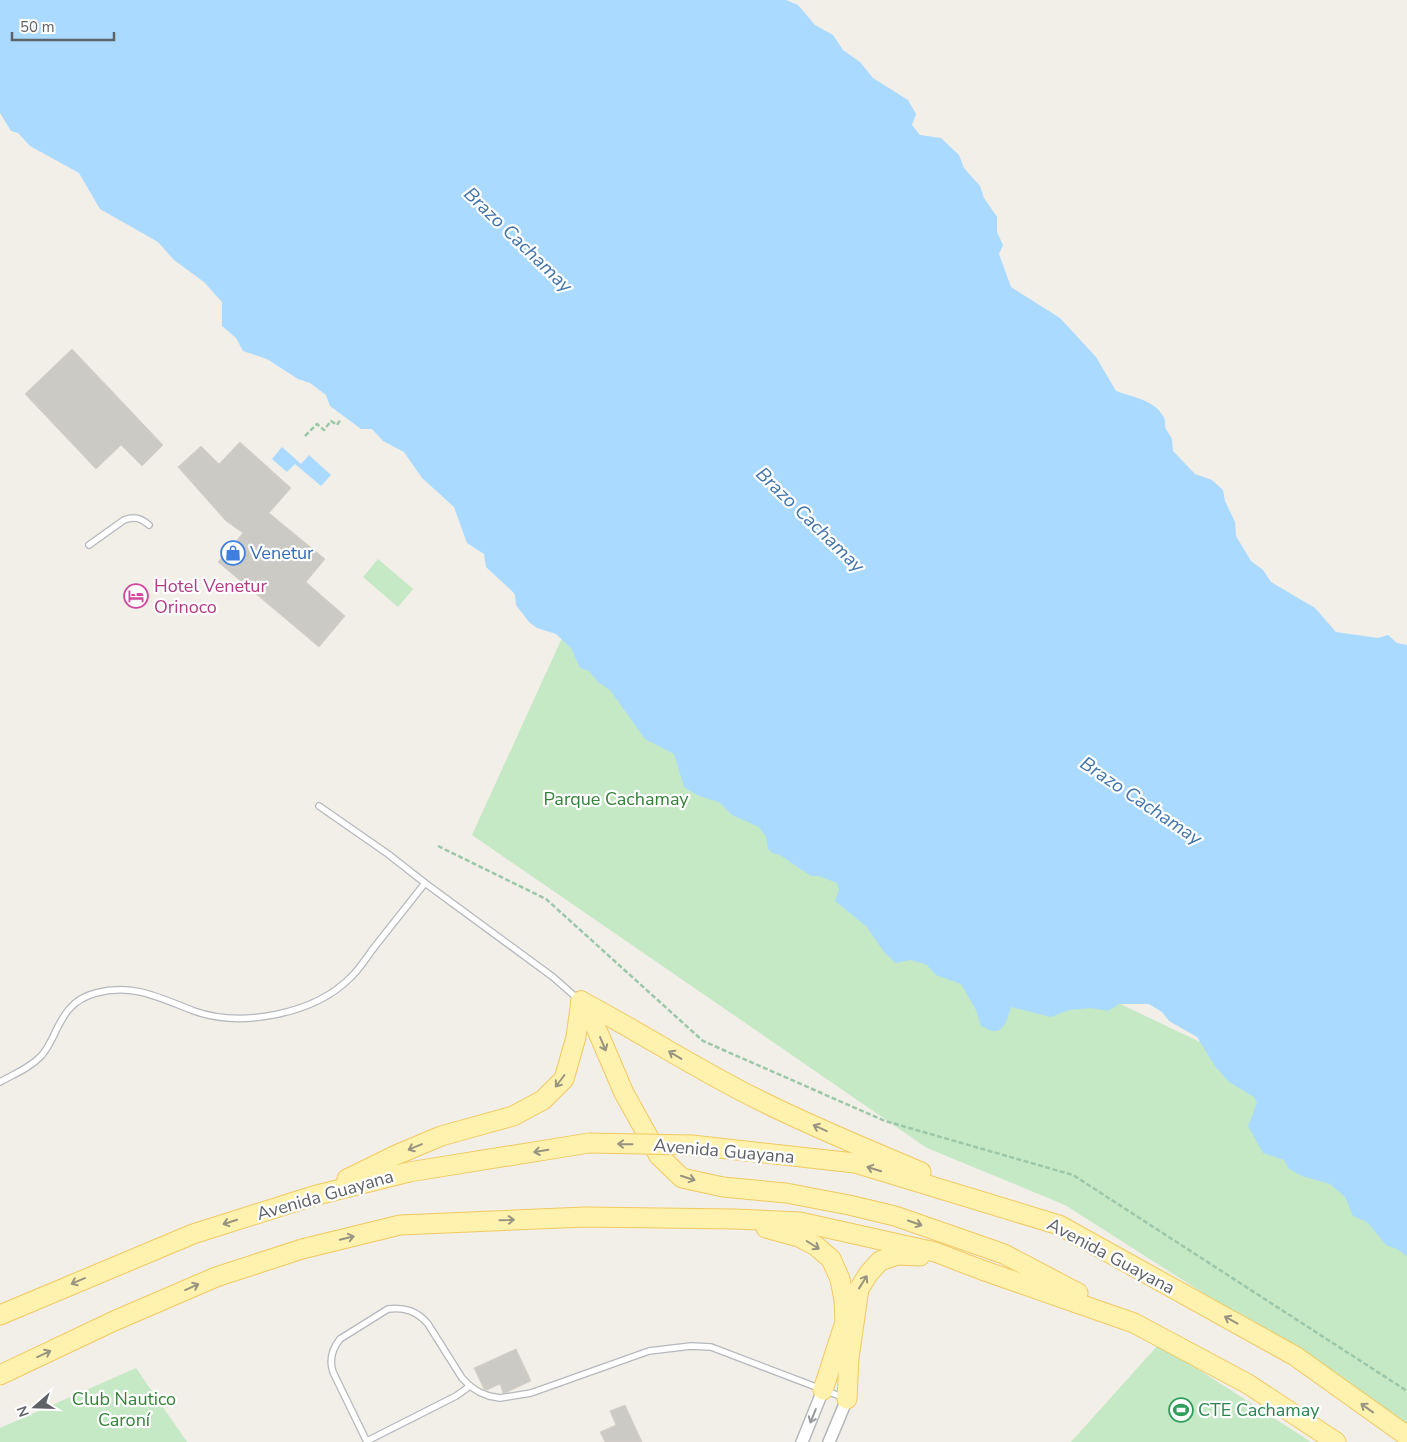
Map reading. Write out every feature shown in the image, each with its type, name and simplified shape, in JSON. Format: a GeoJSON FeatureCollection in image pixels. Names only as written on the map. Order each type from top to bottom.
{"type":"FeatureCollection","features":[{"type":"Feature","properties":{"kind":"main road"},"geometry":{"type":"LineString","coordinates":[[312,1196],[396,1155],[441,1136],[513,1116],[543,1100],[564,1079],[576,1037],[581,1001]]}},
{"type":"Feature","properties":{"kind":"main road"},"geometry":{"type":"LineString","coordinates":[[581,1001],[625,1024],[679,1058],[761,1102],[934,1178],[1059,1225]]}},
{"type":"Feature","properties":{"kind":"main road"},"geometry":{"type":"LineString","coordinates":[[581,1001],[597,1030],[624,1093],[659,1156],[682,1178],[723,1187],[786,1193],[849,1205],[895,1216],[1004,1254],[1248,1384],[1336,1442]]}},
{"type":"Feature","properties":{"kind":"main road","name":"Avenida Guayana"},"geometry":{"type":"LineString","coordinates":[[0,1315],[193,1234],[312,1196],[409,1172],[589,1143],[692,1145],[855,1163],[1059,1225],[1295,1356],[1407,1436]]}},
{"type":"Feature","properties":{"kind":"main road"},"geometry":{"type":"LineString","coordinates":[[0,1375],[114,1321],[216,1276],[302,1249],[400,1225],[585,1217],[800,1222],[936,1252],[1134,1323]]}},
{"type":"Feature","properties":{"kind":"main road"},"geometry":{"type":"LineString","coordinates":[[734,1219],[799,1237],[816,1246],[831,1259],[840,1279],[844,1300],[845,1322],[823,1390]]}},
{"type":"Feature","properties":{"kind":"main road"},"geometry":{"type":"LineString","coordinates":[[846,1399],[849,1358],[859,1289],[869,1273],[880,1262],[897,1256],[920,1256],[982,1270]]}},
{"type":"Feature","properties":{"kind":"street"},"geometry":{"type":"LineString","coordinates":[[802,1442],[823,1390]]}},
{"type":"Feature","properties":{"kind":"street"},"geometry":{"type":"LineString","coordinates":[[829,1442],[846,1399]]}},
{"type":"Feature","properties":{"kind":"lane"},"geometry":{"type":"LineString","coordinates":[[89,545],[129,518],[140,519],[149,525]]}},
{"type":"Feature","properties":{"kind":"lane"},"geometry":{"type":"LineString","coordinates":[[319,806],[388,854],[553,977],[581,1001]]}},
{"type":"Feature","properties":{"kind":"lane"},"geometry":{"type":"LineString","coordinates":[[0,1082],[36,1062],[49,1046],[66,1012],[81,998],[107,990],[136,991],[210,1016],[240,1019],[293,1010],[314,1002],[351,978],[425,883]]}},
{"type":"Feature","properties":{"kind":"lane"},"geometry":{"type":"LineString","coordinates":[[470,1386],[456,1396],[367,1442],[333,1372],[331,1356],[336,1344],[340,1340],[388,1310],[403,1308],[417,1313],[423,1318],[462,1378],[470,1386],[489,1396],[500,1398],[531,1393],[649,1351],[691,1346],[711,1347],[846,1399]]}},
{"type":"Feature","properties":{"kind":"path"},"geometry":{"type":"LineString","coordinates":[[305,436],[317,424],[324,430],[331,421],[337,425],[341,419]]}},
{"type":"Feature","properties":{"kind":"path"},"geometry":{"type":"LineString","coordinates":[[438,846],[546,899],[703,1041],[885,1121],[1073,1175],[1407,1391]]}},
{"type":"Feature","properties":{"kind":"green space"},"geometry":{"type":"Polygon","coordinates":[[[378,559],[413,589],[398,607],[363,577],[378,559]]]}},
{"type":"Feature","properties":{"kind":"green space","name":"Parque Cachamay"},"geometry":{"type":"Polygon","coordinates":[[[572,616],[898,898],[1263,1072],[1407,1214],[1407,1423],[1065,1205],[927,1148],[472,835],[572,616]]]}},
{"type":"Feature","properties":{"kind":"green space","name":"CTE Cachamay"},"geometry":{"type":"Polygon","coordinates":[[[1159,1344],[1311,1442],[1071,1442],[1159,1344]]]}},
{"type":"Feature","properties":{"kind":"green space","name":"Club Nautico Caroní"},"geometry":{"type":"Polygon","coordinates":[[[136,1368],[187,1442],[0,1442],[0,1428],[136,1368]]]}},
{"type":"Feature","properties":{"kind":"water","name":"Brazo Cachamay"},"geometry":{"type":"Polygon","coordinates":[[[0,0],[786,0],[798,5],[815,25],[833,35],[843,50],[860,62],[873,78],[908,100],[916,114],[912,125],[920,135],[941,138],[959,155],[964,168],[980,186],[984,198],[997,217],[997,232],[1003,245],[999,254],[1011,287],[1060,318],[1096,357],[1116,391],[1150,403],[1160,412],[1165,419],[1166,429],[1172,439],[1173,451],[1195,474],[1212,480],[1223,490],[1225,501],[1235,522],[1236,536],[1251,561],[1263,570],[1271,582],[1315,608],[1336,632],[1378,638],[1388,635],[1397,643],[1407,645],[1407,1256],[1397,1249],[1386,1245],[1367,1222],[1353,1216],[1345,1197],[1330,1184],[1302,1176],[1289,1169],[1284,1160],[1263,1153],[1248,1126],[1257,1103],[1254,1097],[1229,1082],[1215,1066],[1197,1037],[1169,1021],[1162,1012],[1149,1004],[1119,1004],[1108,1011],[1091,1008],[1069,1010],[1051,1017],[1011,1007],[1003,1027],[1000,1029],[992,1031],[981,1026],[976,1010],[961,984],[936,975],[927,965],[911,960],[896,963],[884,952],[866,926],[835,901],[839,890],[837,883],[819,876],[811,876],[780,855],[772,853],[768,849],[766,837],[759,827],[732,815],[719,802],[699,796],[684,787],[674,754],[645,739],[610,690],[598,682],[589,671],[580,668],[571,648],[556,634],[537,628],[529,622],[516,605],[514,593],[486,567],[484,554],[467,543],[454,507],[422,478],[404,452],[383,441],[372,429],[361,429],[330,406],[326,395],[310,383],[298,379],[267,359],[243,351],[236,338],[222,326],[222,302],[204,282],[174,260],[158,242],[100,209],[79,173],[30,146],[18,133],[11,131],[0,113],[0,0]]]}},
{"type":"Feature","properties":{"kind":"water"},"geometry":{"type":"Polygon","coordinates":[[[282,447],[301,464],[309,455],[331,475],[321,486],[295,464],[287,472],[272,459],[282,447]]]}},
{"type":"Feature","properties":{"kind":"building"},"geometry":{"type":"Polygon","coordinates":[[[72,349],[163,445],[142,466],[121,445],[96,469],[25,394],[72,349]]]}},
{"type":"Feature","properties":{"kind":"building"},"geometry":{"type":"Polygon","coordinates":[[[240,442],[291,488],[269,513],[325,559],[306,582],[345,616],[319,647],[218,562],[243,533],[226,521],[178,467],[201,446],[219,464],[240,442]]]}},
{"type":"Feature","properties":{"kind":"building"},"geometry":{"type":"Polygon","coordinates":[[[516,1349],[531,1381],[503,1393],[500,1384],[487,1390],[484,1389],[474,1368],[516,1349]]]}},
{"type":"Feature","properties":{"kind":"building"},"geometry":{"type":"Polygon","coordinates":[[[625,1405],[642,1442],[605,1442],[600,1432],[616,1425],[610,1411],[625,1405]]]}},
{"type":"Feature","properties":{"kind":"place","name":"Venetur"},"geometry":{"type":"Point","coordinates":[233,553]}},
{"type":"Feature","properties":{"kind":"place","name":"Hotel Venetur Orinoco"},"geometry":{"type":"Point","coordinates":[136,596]}},
{"type":"Feature","properties":{"kind":"place","name":"CTE Cachamay"},"geometry":{"type":"Point","coordinates":[1181,1410]}}]}
